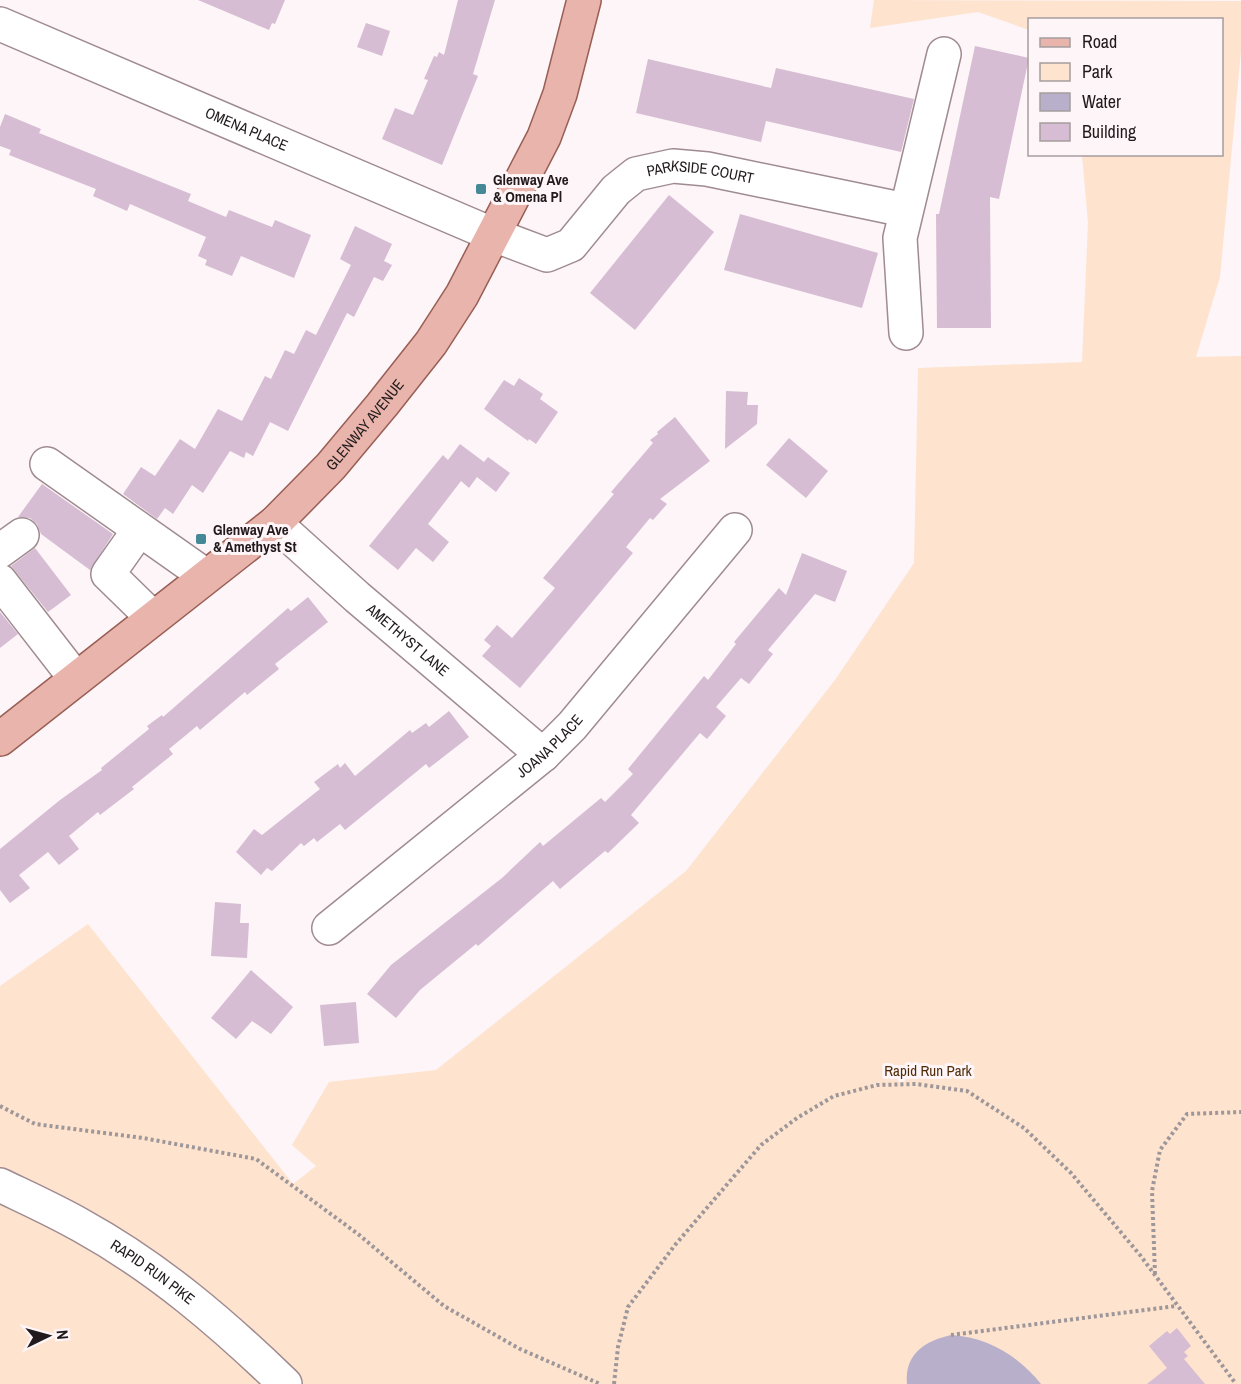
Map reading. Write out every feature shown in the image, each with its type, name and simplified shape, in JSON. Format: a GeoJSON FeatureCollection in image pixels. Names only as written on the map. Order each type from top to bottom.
{"type":"FeatureCollection","features":[{"type":"Feature","properties":{"kind":"main road","name":"GLENWAY AVENUE"},"geometry":{"type":"LineString","coordinates":[[0,739],[275,523],[331,466],[431,343],[462,295],[543,137],[560,94],[584,0]]}},
{"type":"Feature","properties":{"kind":"street","name":"OMENA PLACE"},"geometry":{"type":"LineString","coordinates":[[0,24],[494,235]]}},
{"type":"Feature","properties":{"kind":"street"},"geometry":{"type":"LineString","coordinates":[[906,333],[900,238],[944,54]]}},
{"type":"Feature","properties":{"kind":"street","name":"PARKSIDE COURT"},"geometry":{"type":"LineString","coordinates":[[494,235],[547,255],[560,252],[580,237],[615,190],[636,174],[673,166],[707,169],[905,210]]}},
{"type":"Feature","properties":{"kind":"street"},"geometry":{"type":"LineString","coordinates":[[47,464],[206,576]]}},
{"type":"Feature","properties":{"kind":"street","name":"AMETHYST LANE"},"geometry":{"type":"LineString","coordinates":[[275,523],[357,597],[543,755]]}},
{"type":"Feature","properties":{"kind":"street"},"geometry":{"type":"LineString","coordinates":[[139,530],[108,574],[153,618]]}},
{"type":"Feature","properties":{"kind":"street","name":"JOANA PLACE"},"geometry":{"type":"LineString","coordinates":[[330,928],[543,755],[572,726],[735,530]]}},
{"type":"Feature","properties":{"kind":"street"},"geometry":{"type":"LineString","coordinates":[[0,581],[76,679]]}},
{"type":"Feature","properties":{"kind":"street","name":"RAPID RUN PIKE"},"geometry":{"type":"LineString","coordinates":[[0,1185],[83,1226],[162,1277],[206,1311],[285,1384]]}},
{"type":"Feature","properties":{"kind":"path"},"geometry":{"type":"LineString","coordinates":[[614,1384],[618,1347],[628,1307],[675,1245],[761,1145],[797,1118],[834,1096],[877,1085],[916,1084],[967,1091],[1024,1128],[1071,1173],[1155,1277],[1236,1384]]}},
{"type":"Feature","properties":{"kind":"path"},"geometry":{"type":"LineString","coordinates":[[0,1106],[35,1124],[143,1138],[256,1159],[358,1234],[444,1306],[520,1349],[600,1384]]}},
{"type":"Feature","properties":{"kind":"path"},"geometry":{"type":"LineString","coordinates":[[1155,1277],[1152,1191],[1160,1150],[1186,1114],[1241,1112]]}},
{"type":"Feature","properties":{"kind":"path"},"geometry":{"type":"LineString","coordinates":[[951,1335],[1177,1306]]}},
{"type":"Feature","properties":{"kind":"green space","name":"Rapid Run Park"},"geometry":{"type":"Polygon","coordinates":[[[874,0],[1241,1],[1241,51],[1220,277],[1196,357],[1241,356],[1241,1384],[0,1384],[0,986],[88,924],[293,1184],[316,1166],[292,1145],[329,1082],[436,1070],[686,871],[835,680],[914,563],[918,368],[1082,362],[1088,223],[1082,156],[1223,156],[1223,18],[1028,18],[1028,30],[978,12],[870,28],[874,0]]]}},
{"type":"Feature","properties":{"kind":"water"},"geometry":{"type":"Polygon","coordinates":[[[951,1335],[977,1340],[1001,1350],[1023,1365],[1041,1384],[907,1384],[909,1365],[918,1350],[933,1341],[951,1335]]]}},
{"type":"Feature","properties":{"kind":"building"},"geometry":{"type":"Polygon","coordinates":[[[198,0],[285,0],[275,24],[272,23],[269,30],[198,0]]]}},
{"type":"Feature","properties":{"kind":"building"},"geometry":{"type":"Polygon","coordinates":[[[458,0],[495,0],[473,74],[478,76],[442,165],[382,139],[395,108],[413,115],[428,80],[424,79],[434,56],[437,57],[439,52],[444,55],[458,0]]]}},
{"type":"Feature","properties":{"kind":"building"},"geometry":{"type":"Polygon","coordinates":[[[366,23],[390,31],[382,56],[357,47],[366,23]]]}},
{"type":"Feature","properties":{"kind":"building"},"geometry":{"type":"Polygon","coordinates":[[[975,46],[1028,58],[999,199],[990,197],[991,328],[937,328],[936,214],[939,214],[975,46]]]}},
{"type":"Feature","properties":{"kind":"building"},"geometry":{"type":"Polygon","coordinates":[[[648,59],[771,88],[776,68],[914,99],[901,152],[766,121],[761,142],[636,113],[648,59]]]}},
{"type":"Feature","properties":{"kind":"building"},"geometry":{"type":"Polygon","coordinates":[[[5,114],[41,129],[39,133],[191,194],[188,201],[226,217],[229,210],[272,227],[275,220],[311,235],[294,278],[241,256],[232,276],[205,265],[207,260],[198,256],[206,237],[130,204],[127,211],[93,196],[96,189],[9,155],[11,150],[0,146],[0,127],[5,114]]]}},
{"type":"Feature","properties":{"kind":"building"},"geometry":{"type":"Polygon","coordinates":[[[669,195],[714,232],[635,330],[590,293],[669,195]]]}},
{"type":"Feature","properties":{"kind":"building"},"geometry":{"type":"Polygon","coordinates":[[[740,214],[878,253],[862,308],[724,270],[740,214]]]}},
{"type":"Feature","properties":{"kind":"building"},"geometry":{"type":"Polygon","coordinates":[[[355,226],[392,244],[384,261],[392,265],[383,281],[374,277],[354,317],[347,313],[288,431],[270,422],[253,456],[246,452],[244,458],[230,451],[203,493],[192,485],[173,514],[165,508],[157,519],[123,494],[141,467],[155,476],[180,439],[195,449],[218,409],[242,421],[265,376],[271,379],[285,350],[294,354],[306,330],[316,335],[351,265],[340,259],[355,226]]]}},
{"type":"Feature","properties":{"kind":"building"},"geometry":{"type":"Polygon","coordinates":[[[519,378],[543,394],[540,399],[558,412],[536,444],[529,439],[528,441],[484,409],[504,380],[514,386],[519,378]]]}},
{"type":"Feature","properties":{"kind":"building"},"geometry":{"type":"Polygon","coordinates":[[[726,391],[748,392],[747,405],[758,405],[757,424],[725,449],[726,391]]]}},
{"type":"Feature","properties":{"kind":"building"},"geometry":{"type":"Polygon","coordinates":[[[675,417],[710,461],[660,499],[667,504],[653,520],[650,518],[626,547],[633,553],[520,688],[482,656],[491,646],[484,640],[497,625],[512,638],[555,588],[543,578],[614,494],[611,492],[653,443],[650,440],[675,417]]]}},
{"type":"Feature","properties":{"kind":"building"},"geometry":{"type":"Polygon","coordinates":[[[789,438],[828,471],[806,498],[766,465],[789,438]]]}},
{"type":"Feature","properties":{"kind":"building"},"geometry":{"type":"Polygon","coordinates":[[[460,444],[484,462],[488,457],[510,473],[496,492],[477,477],[469,488],[461,481],[428,524],[449,542],[433,562],[416,548],[398,570],[369,546],[443,455],[448,460],[460,444]]]}},
{"type":"Feature","properties":{"kind":"building"},"geometry":{"type":"Polygon","coordinates":[[[42,484],[113,534],[90,570],[41,534],[37,524],[30,518],[18,517],[42,484]]]}},
{"type":"Feature","properties":{"kind":"building"},"geometry":{"type":"Polygon","coordinates":[[[35,548],[71,595],[48,612],[11,566],[35,548]]]}},
{"type":"Feature","properties":{"kind":"building"},"geometry":{"type":"Polygon","coordinates":[[[802,553],[847,571],[835,602],[815,594],[768,650],[773,654],[749,684],[741,678],[716,707],[726,716],[707,739],[700,733],[631,815],[639,823],[608,853],[605,851],[560,889],[553,881],[478,946],[476,944],[420,990],[396,1018],[367,994],[391,965],[502,878],[540,842],[543,846],[601,798],[605,802],[633,774],[628,769],[704,676],[708,680],[736,644],[734,642],[779,588],[786,595],[802,553]]]}},
{"type":"Feature","properties":{"kind":"building"},"geometry":{"type":"Polygon","coordinates":[[[308,597],[328,622],[275,664],[279,669],[247,695],[245,692],[200,730],[197,726],[169,749],[173,754],[132,787],[134,789],[100,815],[98,812],[69,836],[79,849],[59,865],[48,852],[19,875],[30,888],[10,903],[0,890],[0,849],[60,800],[102,770],[101,768],[149,729],[147,726],[162,715],[163,717],[288,608],[291,611],[308,597]]]}},
{"type":"Feature","properties":{"kind":"building"},"geometry":{"type":"Polygon","coordinates":[[[0,612],[18,634],[0,648],[0,612]]]}},
{"type":"Feature","properties":{"kind":"building"},"geometry":{"type":"Polygon","coordinates":[[[449,711],[469,737],[429,768],[426,764],[345,830],[340,824],[317,842],[314,838],[304,846],[301,843],[272,871],[267,868],[261,875],[236,852],[254,829],[262,835],[320,789],[314,782],[338,764],[340,768],[345,763],[355,776],[410,730],[412,733],[426,723],[429,727],[449,711]]]}},
{"type":"Feature","properties":{"kind":"building"},"geometry":{"type":"Polygon","coordinates":[[[215,902],[241,904],[240,923],[249,923],[247,958],[211,956],[215,902]]]}},
{"type":"Feature","properties":{"kind":"building"},"geometry":{"type":"Polygon","coordinates":[[[251,970],[293,1007],[271,1034],[252,1021],[236,1039],[211,1018],[251,970]]]}},
{"type":"Feature","properties":{"kind":"building"},"geometry":{"type":"Polygon","coordinates":[[[356,1002],[359,1043],[324,1046],[320,1005],[356,1002]]]}},
{"type":"Feature","properties":{"kind":"building"},"geometry":{"type":"Polygon","coordinates":[[[1177,1328],[1191,1346],[1184,1352],[1188,1356],[1184,1359],[1205,1384],[1147,1384],[1167,1368],[1149,1346],[1167,1331],[1170,1334],[1177,1328]]]}},
{"type":"Feature","properties":{"kind":"place","name":"Glenway Ave & Omena Pl"},"geometry":{"type":"Point","coordinates":[481,189]}},
{"type":"Feature","properties":{"kind":"place","name":"Glenway Ave & Amethyst St"},"geometry":{"type":"Point","coordinates":[201,539]}}]}
